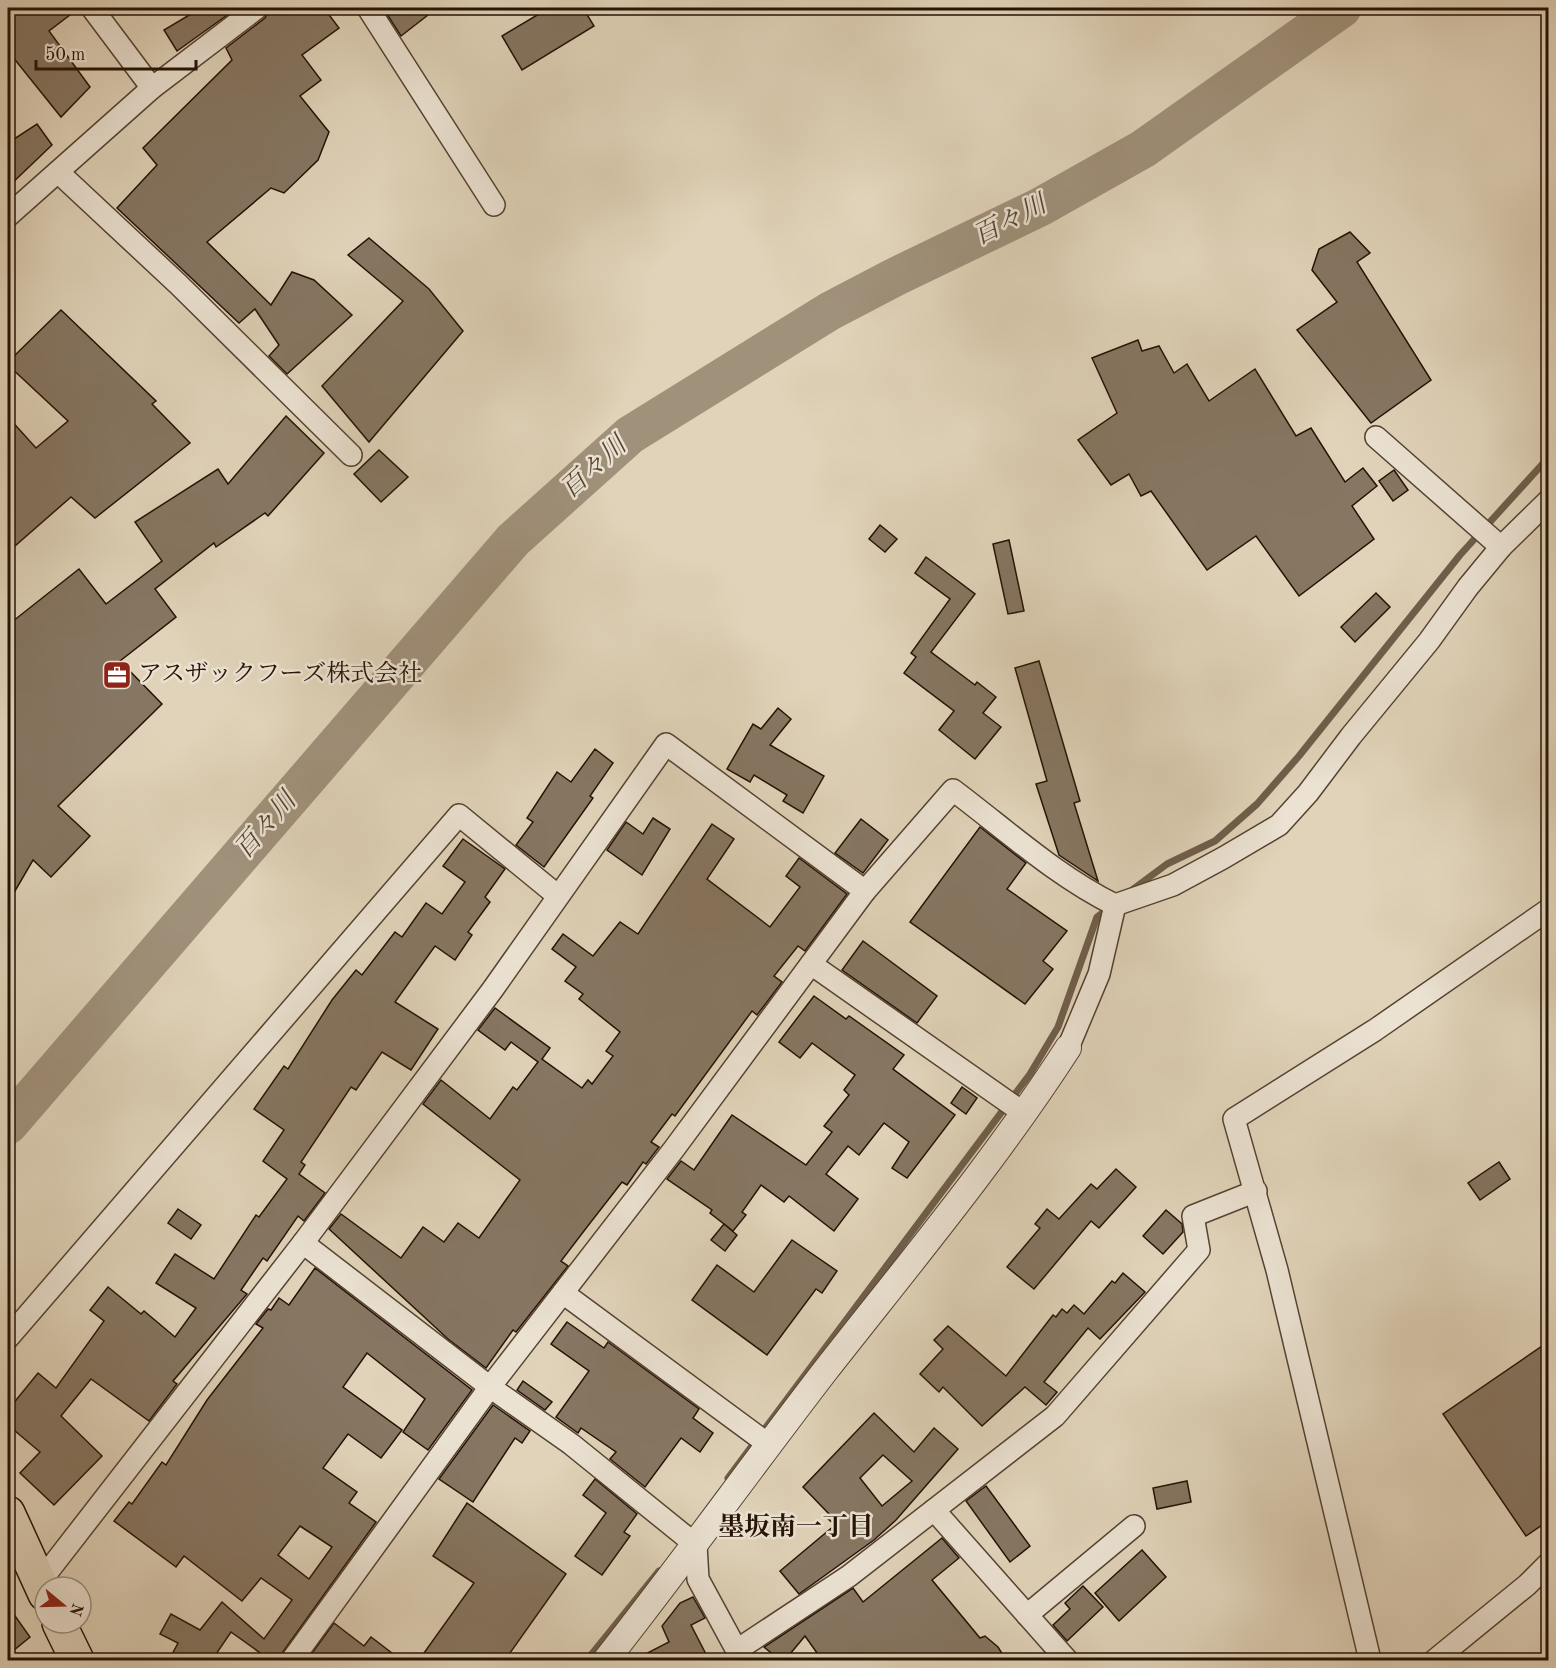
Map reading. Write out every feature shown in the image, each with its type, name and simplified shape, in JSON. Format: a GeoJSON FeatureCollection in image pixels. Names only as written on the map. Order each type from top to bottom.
{"type":"FeatureCollection","features":[{"type":"Feature","properties":{"kind":"highway"},"geometry":{"type":"LineString","coordinates":[[8,1513],[36,1575]]}},
{"type":"Feature","properties":{"kind":"highway"},"geometry":{"type":"LineString","coordinates":[[65,1635],[77,1660]]}},
{"type":"Feature","properties":{"kind":"street"},"geometry":{"type":"LineString","coordinates":[[92,8],[152,88]]}},
{"type":"Feature","properties":{"kind":"street"},"geometry":{"type":"LineString","coordinates":[[8,216],[152,88],[257,8]]}},
{"type":"Feature","properties":{"kind":"street"},"geometry":{"type":"LineString","coordinates":[[368,8],[494,205]]}},
{"type":"Feature","properties":{"kind":"street"},"geometry":{"type":"LineString","coordinates":[[58,172],[178,284],[351,454]]}},
{"type":"Feature","properties":{"kind":"street"},"geometry":{"type":"LineString","coordinates":[[1376,437],[1501,547]]}},
{"type":"Feature","properties":{"kind":"street"},"geometry":{"type":"LineString","coordinates":[[1115,905],[1173,885],[1279,825],[1308,793],[1501,547],[1548,501]]}},
{"type":"Feature","properties":{"kind":"street"},"geometry":{"type":"LineString","coordinates":[[53,1575],[493,989],[666,744],[865,891]]}},
{"type":"Feature","properties":{"kind":"street"},"geometry":{"type":"LineString","coordinates":[[292,1660],[490,1388],[865,891],[953,790],[1065,874],[1115,905]]}},
{"type":"Feature","properties":{"kind":"street"},"geometry":{"type":"LineString","coordinates":[[8,1338],[459,815],[558,896]]}},
{"type":"Feature","properties":{"kind":"street"},"geometry":{"type":"LineString","coordinates":[[606,1660],[696,1545],[768,1444],[1025,1114],[1068,1048],[1099,974],[1115,905]]}},
{"type":"Feature","properties":{"kind":"street"},"geometry":{"type":"LineString","coordinates":[[1370,1660],[1302,1370],[1256,1191],[1234,1119],[1376,1030],[1548,910]]}},
{"type":"Feature","properties":{"kind":"street"},"geometry":{"type":"LineString","coordinates":[[811,964],[1025,1114]]}},
{"type":"Feature","properties":{"kind":"street"},"geometry":{"type":"LineString","coordinates":[[303,1243],[490,1388],[570,1444],[696,1545],[698,1579],[739,1655],[849,1576],[1055,1416],[1199,1250],[1193,1216],[1256,1191]]}},
{"type":"Feature","properties":{"kind":"street"},"geometry":{"type":"LineString","coordinates":[[563,1293],[768,1444]]}},
{"type":"Feature","properties":{"kind":"street"},"geometry":{"type":"LineString","coordinates":[[934,1510],[1067,1660]]}},
{"type":"Feature","properties":{"kind":"street"},"geometry":{"type":"LineString","coordinates":[[1027,1615],[1134,1526]]}},
{"type":"Feature","properties":{"kind":"street"},"geometry":{"type":"LineString","coordinates":[[1435,1660],[1527,1586],[1548,1564]]}},
{"type":"Feature","properties":{"kind":"building"},"geometry":{"type":"Polygon","coordinates":[[[8,8],[79,8],[49,31],[90,87],[61,117],[8,51],[8,8]]]}},
{"type":"Feature","properties":{"kind":"building"},"geometry":{"type":"Polygon","coordinates":[[[201,8],[237,8],[177,51],[164,30],[201,8]]]}},
{"type":"Feature","properties":{"kind":"building"},"geometry":{"type":"Polygon","coordinates":[[[270,8],[324,8],[339,28],[302,55],[321,80],[300,96],[329,132],[318,160],[284,193],[271,188],[207,242],[271,305],[292,272],[314,280],[352,315],[287,374],[269,356],[279,345],[255,309],[239,323],[117,208],[157,165],[143,148],[232,60],[226,48],[265,18],[270,8]]]}},
{"type":"Feature","properties":{"kind":"building"},"geometry":{"type":"Polygon","coordinates":[[[383,8],[437,8],[401,36],[383,8]]]}},
{"type":"Feature","properties":{"kind":"building"},"geometry":{"type":"Polygon","coordinates":[[[549,8],[583,8],[594,26],[522,70],[502,36],[549,8]]]}},
{"type":"Feature","properties":{"kind":"building"},"geometry":{"type":"Polygon","coordinates":[[[37,124],[52,145],[8,187],[8,143],[37,124]]]}},
{"type":"Feature","properties":{"kind":"building"},"geometry":{"type":"Polygon","coordinates":[[[1350,232],[1370,253],[1357,262],[1431,380],[1371,423],[1297,330],[1337,302],[1312,270],[1319,249],[1350,232]]]}},
{"type":"Feature","properties":{"kind":"building"},"geometry":{"type":"Polygon","coordinates":[[[369,238],[429,289],[463,331],[369,442],[322,386],[403,301],[348,255],[369,238]]]}},
{"type":"Feature","properties":{"kind":"building"},"geometry":{"type":"Polygon","coordinates":[[[61,310],[156,401],[152,404],[190,443],[95,518],[71,497],[8,552],[8,417],[36,448],[68,421],[8,365],[8,362],[61,310]]]}},
{"type":"Feature","properties":{"kind":"building"},"geometry":{"type":"Polygon","coordinates":[[[1138,340],[1142,351],[1159,346],[1174,373],[1187,364],[1209,401],[1255,369],[1296,436],[1311,428],[1345,482],[1363,468],[1377,486],[1352,506],[1374,539],[1299,596],[1256,536],[1207,570],[1151,491],[1141,496],[1129,474],[1111,485],[1078,440],[1117,413],[1092,358],[1138,340]]]}},
{"type":"Feature","properties":{"kind":"building"},"geometry":{"type":"Polygon","coordinates":[[[286,416],[324,453],[268,516],[265,513],[216,547],[214,543],[155,589],[176,617],[120,661],[162,704],[58,806],[90,836],[51,877],[33,860],[8,903],[8,625],[79,569],[106,604],[162,561],[135,522],[218,469],[228,484],[286,416]]]}},
{"type":"Feature","properties":{"kind":"building"},"geometry":{"type":"Polygon","coordinates":[[[379,450],[408,477],[381,502],[354,474],[379,450]]]}},
{"type":"Feature","properties":{"kind":"building"},"geometry":{"type":"Polygon","coordinates":[[[1394,470],[1408,490],[1393,501],[1379,481],[1394,470]]]}},
{"type":"Feature","properties":{"kind":"building"},"geometry":{"type":"Polygon","coordinates":[[[880,525],[897,539],[885,552],[869,539],[880,525]]]}},
{"type":"Feature","properties":{"kind":"building"},"geometry":{"type":"Polygon","coordinates":[[[1009,540],[1024,611],[1008,614],[993,544],[1009,540]]]}},
{"type":"Feature","properties":{"kind":"building"},"geometry":{"type":"Polygon","coordinates":[[[926,557],[975,594],[931,652],[975,685],[977,682],[996,697],[983,713],[1001,727],[975,759],[939,730],[954,711],[904,673],[916,657],[911,653],[950,599],[915,573],[926,557]]]}},
{"type":"Feature","properties":{"kind":"building"},"geometry":{"type":"Polygon","coordinates":[[[1376,593],[1390,607],[1355,642],[1341,627],[1376,593]]]}},
{"type":"Feature","properties":{"kind":"building"},"geometry":{"type":"Polygon","coordinates":[[[1039,661],[1080,801],[1074,803],[1098,881],[1059,855],[1036,784],[1047,781],[1015,668],[1039,661]]]}},
{"type":"Feature","properties":{"kind":"building"},"geometry":{"type":"Polygon","coordinates":[[[778,708],[791,719],[770,745],[824,776],[803,813],[783,801],[787,795],[754,775],[750,782],[727,769],[753,724],[761,729],[778,708]]]}},
{"type":"Feature","properties":{"kind":"building"},"geometry":{"type":"Polygon","coordinates":[[[595,749],[613,763],[590,796],[593,798],[544,867],[516,845],[533,822],[527,818],[557,772],[571,782],[595,749]]]}},
{"type":"Feature","properties":{"kind":"building"},"geometry":{"type":"Polygon","coordinates":[[[653,818],[670,829],[642,875],[607,850],[626,822],[643,834],[653,818]]]}},
{"type":"Feature","properties":{"kind":"building"},"geometry":{"type":"Polygon","coordinates":[[[861,819],[888,840],[863,873],[835,853],[861,819]]]}},
{"type":"Feature","properties":{"kind":"building"},"geometry":{"type":"Polygon","coordinates":[[[712,824],[734,839],[707,879],[770,927],[800,887],[786,876],[799,858],[847,894],[805,951],[798,946],[774,976],[782,982],[757,1015],[752,1011],[675,1116],[672,1114],[651,1142],[659,1147],[646,1164],[643,1162],[627,1185],[622,1182],[561,1261],[568,1266],[516,1332],[513,1330],[486,1368],[448,1339],[329,1229],[341,1214],[401,1258],[423,1227],[444,1242],[458,1223],[479,1238],[520,1180],[423,1104],[441,1080],[490,1119],[513,1087],[517,1090],[538,1062],[511,1042],[505,1050],[478,1030],[495,1008],[550,1048],[542,1059],[582,1088],[588,1080],[592,1084],[613,1056],[606,1051],[620,1032],[579,999],[583,994],[565,981],[576,967],[552,949],[563,934],[593,956],[620,922],[638,934],[712,824]]]}},
{"type":"Feature","properties":{"kind":"building"},"geometry":{"type":"Polygon","coordinates":[[[980,827],[1026,863],[1007,889],[1067,931],[1043,961],[1053,969],[1025,1004],[910,922],[980,827]]]}},
{"type":"Feature","properties":{"kind":"building"},"geometry":{"type":"Polygon","coordinates":[[[463,839],[505,869],[485,897],[490,902],[468,932],[472,935],[455,960],[435,946],[395,1002],[438,1029],[411,1070],[382,1052],[356,1090],[351,1087],[301,1162],[305,1165],[299,1174],[325,1193],[304,1221],[298,1216],[267,1261],[263,1258],[241,1290],[247,1294],[173,1381],[177,1384],[149,1421],[91,1379],[61,1416],[102,1456],[54,1505],[20,1473],[40,1452],[8,1425],[8,1410],[38,1373],[56,1388],[104,1321],[90,1310],[108,1287],[141,1314],[144,1311],[175,1337],[196,1308],[156,1283],[175,1254],[214,1279],[256,1215],[259,1217],[287,1179],[263,1161],[284,1130],[254,1109],[284,1066],[288,1069],[332,1000],[356,970],[362,975],[395,932],[402,937],[426,903],[442,914],[465,882],[443,866],[463,839]]]}},
{"type":"Feature","properties":{"kind":"building"},"geometry":{"type":"Polygon","coordinates":[[[863,941],[937,996],[917,1023],[842,970],[863,941]]]}},
{"type":"Feature","properties":{"kind":"building"},"geometry":{"type":"Polygon","coordinates":[[[814,996],[846,1019],[849,1016],[904,1055],[893,1069],[955,1115],[907,1178],[892,1168],[909,1142],[884,1123],[859,1155],[848,1146],[826,1174],[858,1199],[834,1231],[789,1196],[784,1202],[761,1185],[742,1212],[746,1215],[733,1231],[710,1213],[712,1210],[667,1179],[681,1161],[694,1170],[732,1115],[806,1165],[832,1132],[824,1126],[849,1095],[844,1090],[855,1075],[812,1043],[800,1058],[779,1042],[814,996]]]}},
{"type":"Feature","properties":{"kind":"building"},"geometry":{"type":"Polygon","coordinates":[[[962,1087],[977,1098],[966,1114],[951,1103],[962,1087]]]}},
{"type":"Feature","properties":{"kind":"building"},"geometry":{"type":"Polygon","coordinates":[[[1499,1162],[1510,1179],[1480,1200],[1468,1183],[1499,1162]]]}},
{"type":"Feature","properties":{"kind":"building"},"geometry":{"type":"Polygon","coordinates":[[[1116,1169],[1136,1187],[1099,1228],[1091,1221],[1034,1289],[1007,1267],[1040,1228],[1035,1224],[1047,1209],[1059,1219],[1091,1184],[1097,1189],[1116,1169]]]}},
{"type":"Feature","properties":{"kind":"building"},"geometry":{"type":"Polygon","coordinates":[[[178,1209],[201,1225],[191,1239],[168,1223],[178,1209]]]}},
{"type":"Feature","properties":{"kind":"building"},"geometry":{"type":"Polygon","coordinates":[[[1166,1210],[1182,1224],[1183,1232],[1163,1254],[1143,1236],[1166,1210]]]}},
{"type":"Feature","properties":{"kind":"building"},"geometry":{"type":"Polygon","coordinates":[[[724,1224],[737,1235],[725,1251],[711,1240],[724,1224]]]}},
{"type":"Feature","properties":{"kind":"building"},"geometry":{"type":"Polygon","coordinates":[[[792,1240],[837,1271],[822,1293],[816,1289],[767,1355],[692,1300],[717,1265],[754,1292],[792,1240]]]}},
{"type":"Feature","properties":{"kind":"building"},"geometry":{"type":"Polygon","coordinates":[[[315,1268],[472,1390],[428,1450],[403,1432],[425,1399],[367,1353],[343,1387],[402,1430],[381,1458],[348,1434],[323,1468],[357,1492],[349,1503],[376,1522],[282,1653],[280,1660],[270,1660],[231,1632],[212,1660],[169,1660],[178,1643],[160,1634],[171,1614],[200,1630],[222,1602],[264,1639],[292,1600],[261,1578],[242,1601],[184,1556],[176,1567],[114,1521],[129,1502],[132,1504],[162,1462],[166,1465],[207,1400],[263,1328],[256,1324],[268,1309],[271,1310],[279,1298],[289,1305],[315,1268]],[[300,1526],[278,1555],[309,1579],[332,1547],[300,1526]]]}},
{"type":"Feature","properties":{"kind":"building"},"geometry":{"type":"Polygon","coordinates":[[[1123,1273],[1145,1292],[1100,1339],[1088,1328],[1044,1382],[1057,1392],[1046,1405],[1025,1387],[982,1426],[943,1387],[939,1392],[920,1374],[943,1349],[934,1340],[948,1326],[1006,1376],[1053,1315],[1056,1317],[1062,1309],[1067,1313],[1074,1305],[1084,1314],[1112,1281],[1115,1283],[1123,1273]]]}},
{"type":"Feature","properties":{"kind":"building"},"geometry":{"type":"Polygon","coordinates":[[[567,1322],[604,1348],[608,1342],[699,1409],[693,1418],[713,1433],[700,1452],[681,1438],[645,1487],[610,1459],[616,1452],[581,1428],[578,1433],[556,1417],[589,1371],[551,1344],[567,1322]]]}},
{"type":"Feature","properties":{"kind":"building"},"geometry":{"type":"Polygon","coordinates":[[[1548,1342],[1548,1521],[1526,1536],[1443,1414],[1548,1342]]]}},
{"type":"Feature","properties":{"kind":"building"},"geometry":{"type":"Polygon","coordinates":[[[523,1381],[552,1402],[545,1410],[517,1390],[523,1381]]]}},
{"type":"Feature","properties":{"kind":"building"},"geometry":{"type":"Polygon","coordinates":[[[493,1405],[530,1431],[522,1443],[515,1438],[473,1502],[439,1479],[493,1405]]]}},
{"type":"Feature","properties":{"kind":"building"},"geometry":{"type":"Polygon","coordinates":[[[874,1413],[914,1452],[934,1428],[958,1449],[896,1520],[874,1540],[799,1594],[780,1571],[835,1525],[827,1518],[830,1515],[803,1487],[874,1413]],[[883,1455],[860,1478],[882,1506],[912,1481],[883,1455]]]}},
{"type":"Feature","properties":{"kind":"building"},"geometry":{"type":"Polygon","coordinates":[[[595,1479],[637,1514],[624,1532],[630,1536],[602,1575],[575,1556],[606,1513],[583,1495],[595,1479]]]}},
{"type":"Feature","properties":{"kind":"building"},"geometry":{"type":"Polygon","coordinates":[[[1187,1481],[1191,1502],[1157,1509],[1153,1488],[1187,1481]]]}},
{"type":"Feature","properties":{"kind":"building"},"geometry":{"type":"Polygon","coordinates":[[[986,1486],[1030,1546],[1010,1562],[966,1501],[986,1486]]]}},
{"type":"Feature","properties":{"kind":"building"},"geometry":{"type":"Polygon","coordinates":[[[467,1503],[566,1574],[505,1660],[419,1660],[474,1583],[433,1556],[467,1503]]]}},
{"type":"Feature","properties":{"kind":"building"},"geometry":{"type":"Polygon","coordinates":[[[942,1538],[959,1558],[932,1580],[980,1638],[985,1636],[998,1647],[1006,1660],[822,1660],[805,1636],[785,1660],[780,1660],[764,1647],[853,1588],[863,1602],[942,1538]]]}},
{"type":"Feature","properties":{"kind":"building"},"geometry":{"type":"Polygon","coordinates":[[[1142,1550],[1166,1577],[1119,1621],[1095,1593],[1142,1550]]]}},
{"type":"Feature","properties":{"kind":"building"},"geometry":{"type":"Polygon","coordinates":[[[1083,1586],[1103,1607],[1067,1641],[1053,1625],[1070,1609],[1065,1603],[1083,1586]]]}},
{"type":"Feature","properties":{"kind":"building"},"geometry":{"type":"Polygon","coordinates":[[[693,1597],[705,1618],[691,1625],[709,1660],[634,1660],[669,1642],[662,1626],[680,1603],[693,1597]]]}},
{"type":"Feature","properties":{"kind":"building"},"geometry":{"type":"Polygon","coordinates":[[[8,1606],[30,1637],[8,1655],[8,1606]]]}},
{"type":"Feature","properties":{"kind":"building"},"geometry":{"type":"Polygon","coordinates":[[[334,1623],[364,1646],[371,1637],[401,1660],[307,1660],[334,1623]]]}},
{"type":"Feature","properties":{"kind":"waterway","name":"百々川"},"geometry":{"type":"LineString","coordinates":[[8,1125],[513,540],[630,435],[830,311],[1040,207],[1143,149],[1342,8]]}},
{"type":"Feature","properties":{"kind":"waterway"},"geometry":{"type":"LineString","coordinates":[[1132,890],[1167,864],[1215,841],[1257,804],[1299,756],[1460,555],[1548,458]]}},
{"type":"Feature","properties":{"kind":"waterway"},"geometry":{"type":"LineString","coordinates":[[728,1478],[1030,1074],[1058,1027],[1097,917],[1109,908]]}},
{"type":"Feature","properties":{"kind":"waterway"},"geometry":{"type":"LineString","coordinates":[[587,1660],[659,1571]]}},
{"type":"Feature","properties":{"kind":"place","name":"アスザックフーズ株式会社"},"geometry":{"type":"Point","coordinates":[117,675]}},
{"type":"Feature","properties":{"kind":"district","name":"墨坂南一丁目"},"geometry":{"type":"Point","coordinates":[796,1528]}}]}
